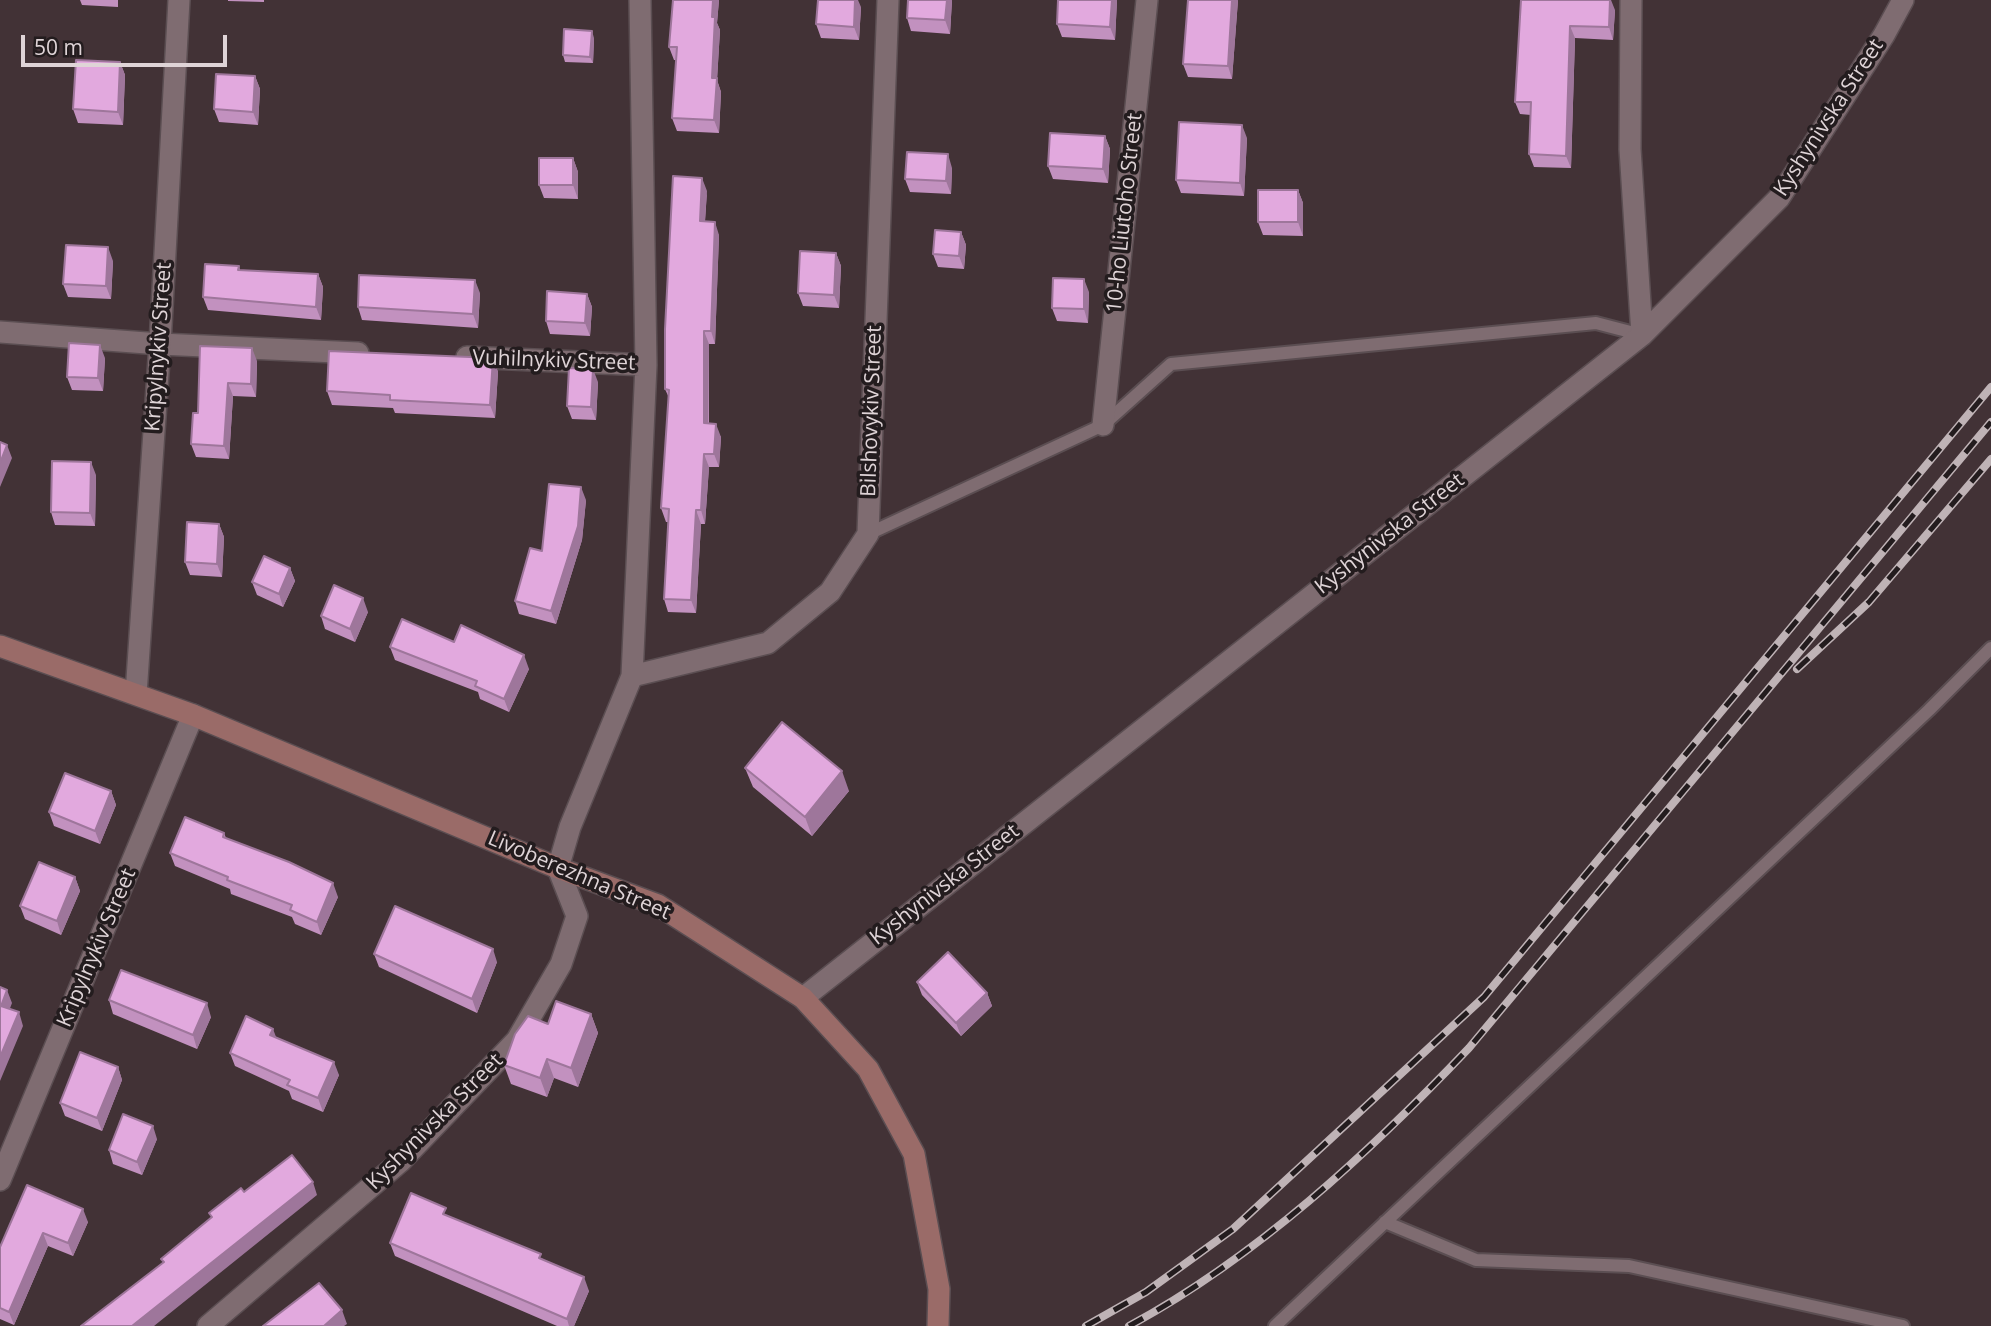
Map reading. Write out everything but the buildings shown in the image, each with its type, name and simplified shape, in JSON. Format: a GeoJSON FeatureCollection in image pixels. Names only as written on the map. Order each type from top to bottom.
{"type":"FeatureCollection","features":[{"type":"Feature","properties":{"kind":"main road","name":"Livoberezhna Street"},"geometry":{"type":"LineString","coordinates":[[0,646],[194,715],[558,868],[658,905],[803,998],[868,1069],[914,1154],[939,1289],[938,1326]]}},
{"type":"Feature","properties":{"kind":"street","name":"Kripylnykiv Street"},"geometry":{"type":"LineString","coordinates":[[136,694],[160,344],[179,0]]}},
{"type":"Feature","properties":{"kind":"street"},"geometry":{"type":"LineString","coordinates":[[558,868],[570,827],[632,676],[646,365],[640,0]]}},
{"type":"Feature","properties":{"kind":"street","name":"Bilshovykiv Street"},"geometry":{"type":"LineString","coordinates":[[867,534],[888,0]]}},
{"type":"Feature","properties":{"kind":"street","name":"10-ho Liutoho Street"},"geometry":{"type":"LineString","coordinates":[[1104,425],[1147,0]]}},
{"type":"Feature","properties":{"kind":"street"},"geometry":{"type":"LineString","coordinates":[[1631,0],[1630,149],[1643,335]]}},
{"type":"Feature","properties":{"kind":"street","name":"Kyshynivska Street"},"geometry":{"type":"LineString","coordinates":[[803,998],[1643,335],[1779,198],[1884,35],[1903,0]]}},
{"type":"Feature","properties":{"kind":"street"},"geometry":{"type":"LineString","coordinates":[[0,332],[160,344],[382,354]]}},
{"type":"Feature","properties":{"kind":"street","name":"Vuhilnykiv Street"},"geometry":{"type":"LineString","coordinates":[[452,357],[646,365]]}},
{"type":"Feature","properties":{"kind":"street"},"geometry":{"type":"LineString","coordinates":[[632,676],[768,643],[830,592],[867,534]]}},
{"type":"Feature","properties":{"kind":"street","name":"Kripylnykiv Street"},"geometry":{"type":"LineString","coordinates":[[0,1180],[194,715]]}},
{"type":"Feature","properties":{"kind":"street","name":"Kyshynivska Street"},"geometry":{"type":"LineString","coordinates":[[208,1326],[401,1161],[517,1040],[561,964],[577,916],[558,868]]}},
{"type":"Feature","properties":{"kind":"lane"},"geometry":{"type":"LineString","coordinates":[[867,534],[1104,425],[1171,364],[1596,323],[1643,335]]}},
{"type":"Feature","properties":{"kind":"lane"},"geometry":{"type":"LineString","coordinates":[[1275,1326],[1991,648]]}},
{"type":"Feature","properties":{"kind":"lane"},"geometry":{"type":"LineString","coordinates":[[1385,1222],[1476,1260],[1629,1266],[1903,1326]]}},
{"type":"Feature","properties":{"kind":"railway"},"geometry":{"type":"LineString","coordinates":[[1086,1326],[1146,1292],[1233,1229],[1484,997],[1991,387]]}},
{"type":"Feature","properties":{"kind":"railway"},"geometry":{"type":"LineString","coordinates":[[1129,1326],[1222,1268],[1310,1201],[1392,1126],[1469,1048],[1991,422]]}},
{"type":"Feature","properties":{"kind":"railway"},"geometry":{"type":"LineString","coordinates":[[1797,669],[1869,602],[1991,459]]}}]}
